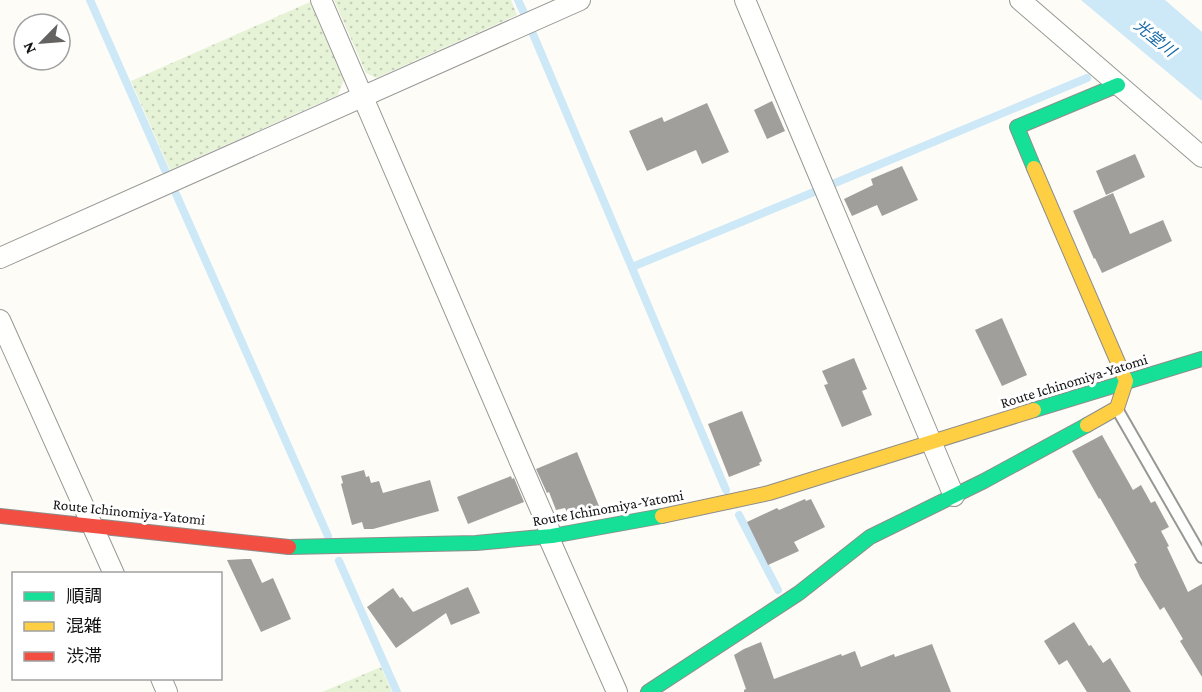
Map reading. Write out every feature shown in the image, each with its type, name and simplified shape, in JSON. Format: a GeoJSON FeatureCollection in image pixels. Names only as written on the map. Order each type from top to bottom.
{"type":"FeatureCollection","features":[{"type":"Feature","properties":{"kind":"main road"},"geometry":{"type":"LineString","coordinates":[[648,692],[799,593],[870,537],[954,496],[1117,408],[1125,381],[1017,127],[1118,85]]}},
{"type":"Feature","properties":{"kind":"main road","name":"Route Ichinomiya-Yatomi"},"geometry":{"type":"LineString","coordinates":[[0,516],[292,547],[477,543],[550,536],[646,520],[769,494],[1125,381],[1202,359]]}},
{"type":"Feature","properties":{"kind":"street"},"geometry":{"type":"LineString","coordinates":[[321,0],[617,692]]}},
{"type":"Feature","properties":{"kind":"street"},"geometry":{"type":"LineString","coordinates":[[0,258],[580,0]]}},
{"type":"Feature","properties":{"kind":"street"},"geometry":{"type":"LineString","coordinates":[[745,0],[954,496]]}},
{"type":"Feature","properties":{"kind":"street"},"geometry":{"type":"LineString","coordinates":[[1020,0],[1202,158]]}},
{"type":"Feature","properties":{"kind":"street"},"geometry":{"type":"LineString","coordinates":[[0,320],[114,572]]}},
{"type":"Feature","properties":{"kind":"lane"},"geometry":{"type":"LineString","coordinates":[[1117,408],[1202,557]]}},
{"type":"Feature","properties":{"kind":"green space"},"geometry":{"type":"Polygon","coordinates":[[[334,0],[511,0],[517,15],[376,78],[366,73],[334,0]]]}},
{"type":"Feature","properties":{"kind":"green space"},"geometry":{"type":"Polygon","coordinates":[[[310,2],[344,80],[338,95],[170,170],[131,81],[310,2]]]}},
{"type":"Feature","properties":{"kind":"green space"},"geometry":{"type":"Polygon","coordinates":[[[381,667],[392,692],[322,692],[381,667]]]}},
{"type":"Feature","properties":{"kind":"water","name":"光堂川"},"geometry":{"type":"Polygon","coordinates":[[[1081,0],[1165,0],[1202,32],[1202,101],[1081,0]]]}},
{"type":"Feature","properties":{"kind":"building"},"geometry":{"type":"Polygon","coordinates":[[[772,101],[785,131],[767,139],[754,110],[772,101]]]}},
{"type":"Feature","properties":{"kind":"building"},"geometry":{"type":"Polygon","coordinates":[[[707,103],[729,152],[702,164],[696,150],[647,171],[629,131],[662,117],[664,122],[707,103]]]}},
{"type":"Feature","properties":{"kind":"building"},"geometry":{"type":"Polygon","coordinates":[[[1135,154],[1145,177],[1106,195],[1096,171],[1135,154]]]}},
{"type":"Feature","properties":{"kind":"building"},"geometry":{"type":"Polygon","coordinates":[[[902,166],[918,200],[882,216],[877,205],[852,216],[844,199],[873,185],[871,179],[902,166]]]}},
{"type":"Feature","properties":{"kind":"building"},"geometry":{"type":"Polygon","coordinates":[[[1113,193],[1130,234],[1163,220],[1172,241],[1102,273],[1073,211],[1113,193]]]}},
{"type":"Feature","properties":{"kind":"building"},"geometry":{"type":"Polygon","coordinates":[[[1002,318],[1027,375],[1002,386],[975,330],[1002,318]]]}},
{"type":"Feature","properties":{"kind":"building"},"geometry":{"type":"Polygon","coordinates":[[[854,358],[867,389],[862,391],[872,415],[842,427],[824,385],[828,384],[822,371],[854,358]]]}},
{"type":"Feature","properties":{"kind":"building"},"geometry":{"type":"Polygon","coordinates":[[[742,411],[762,461],[760,465],[729,477],[708,424],[742,411]]]}},
{"type":"Feature","properties":{"kind":"building"},"geometry":{"type":"Polygon","coordinates":[[[1102,435],[1133,490],[1141,485],[1151,503],[1155,501],[1169,527],[1161,531],[1188,592],[1202,584],[1202,677],[1180,641],[1183,639],[1164,607],[1160,610],[1140,577],[1134,564],[1137,563],[1072,451],[1102,435]]]}},
{"type":"Feature","properties":{"kind":"building"},"geometry":{"type":"Polygon","coordinates":[[[577,452],[601,511],[569,516],[565,508],[556,510],[536,469],[577,452]]]}},
{"type":"Feature","properties":{"kind":"building"},"geometry":{"type":"Polygon","coordinates":[[[364,470],[371,483],[379,481],[383,493],[430,480],[439,511],[373,529],[364,529],[362,522],[352,525],[341,476],[364,470]]]}},
{"type":"Feature","properties":{"kind":"building"},"geometry":{"type":"Polygon","coordinates":[[[511,476],[524,502],[468,524],[457,497],[511,476]]]}},
{"type":"Feature","properties":{"kind":"building"},"geometry":{"type":"Polygon","coordinates":[[[805,499],[806,501],[811,499],[825,527],[794,542],[799,551],[768,565],[747,522],[777,508],[779,510],[805,499]]]}},
{"type":"Feature","properties":{"kind":"building"},"geometry":{"type":"Polygon","coordinates":[[[251,559],[262,583],[273,578],[291,619],[261,632],[227,560],[251,559]]]}},
{"type":"Feature","properties":{"kind":"building"},"geometry":{"type":"Polygon","coordinates":[[[468,587],[480,613],[451,625],[446,613],[396,648],[367,607],[393,588],[413,612],[468,587]]]}},
{"type":"Feature","properties":{"kind":"building"},"geometry":{"type":"Polygon","coordinates":[[[1074,622],[1103,663],[1110,658],[1131,692],[1087,692],[1067,660],[1059,665],[1044,641],[1074,622]]]}},
{"type":"Feature","properties":{"kind":"building"},"geometry":{"type":"Polygon","coordinates":[[[761,642],[774,679],[841,654],[842,656],[855,651],[861,667],[894,654],[895,657],[932,644],[951,692],[744,692],[746,689],[734,655],[761,642]]]}},
{"type":"Feature","properties":{"kind":"waterway"},"geometry":{"type":"LineString","coordinates":[[90,0],[165,170]]}},
{"type":"Feature","properties":{"kind":"waterway"},"geometry":{"type":"LineString","coordinates":[[518,0],[524,13]]}},
{"type":"Feature","properties":{"kind":"waterway"},"geometry":{"type":"LineString","coordinates":[[533,34],[726,490]]}},
{"type":"Feature","properties":{"kind":"waterway"},"geometry":{"type":"LineString","coordinates":[[835,183],[1087,78]]}},
{"type":"Feature","properties":{"kind":"waterway"},"geometry":{"type":"LineString","coordinates":[[632,267],[814,192]]}},
{"type":"Feature","properties":{"kind":"waterway"},"geometry":{"type":"LineString","coordinates":[[176,194],[328,536]]}},
{"type":"Feature","properties":{"kind":"waterway"},"geometry":{"type":"LineString","coordinates":[[739,515],[778,590]]}},
{"type":"Feature","properties":{"kind":"waterway"},"geometry":{"type":"LineString","coordinates":[[339,561],[397,692]]}},
{"type":"Feature","properties":{"kind":"traffic: fast"},"geometry":{"type":"LineString","coordinates":[[1034,168],[1017,127],[1118,85]]}},
{"type":"Feature","properties":{"kind":"traffic: fast"},"geometry":{"type":"LineString","coordinates":[[1034,410],[1202,359]]}},
{"type":"Feature","properties":{"kind":"traffic: fast"},"geometry":{"type":"LineString","coordinates":[[648,692],[799,593],[870,537],[984,481],[1087,425]]}},
{"type":"Feature","properties":{"kind":"traffic: fast"},"geometry":{"type":"LineString","coordinates":[[289,547],[476,543],[552,536],[662,516]]}},
{"type":"Feature","properties":{"kind":"traffic: slow"},"geometry":{"type":"LineString","coordinates":[[1034,168],[1126,381],[1117,408],[1087,425]]}},
{"type":"Feature","properties":{"kind":"traffic: slow"},"geometry":{"type":"LineString","coordinates":[[662,516],[769,493],[1034,410]]}},
{"type":"Feature","properties":{"kind":"traffic: jam"},"geometry":{"type":"LineString","coordinates":[[0,516],[289,547]]}}]}
